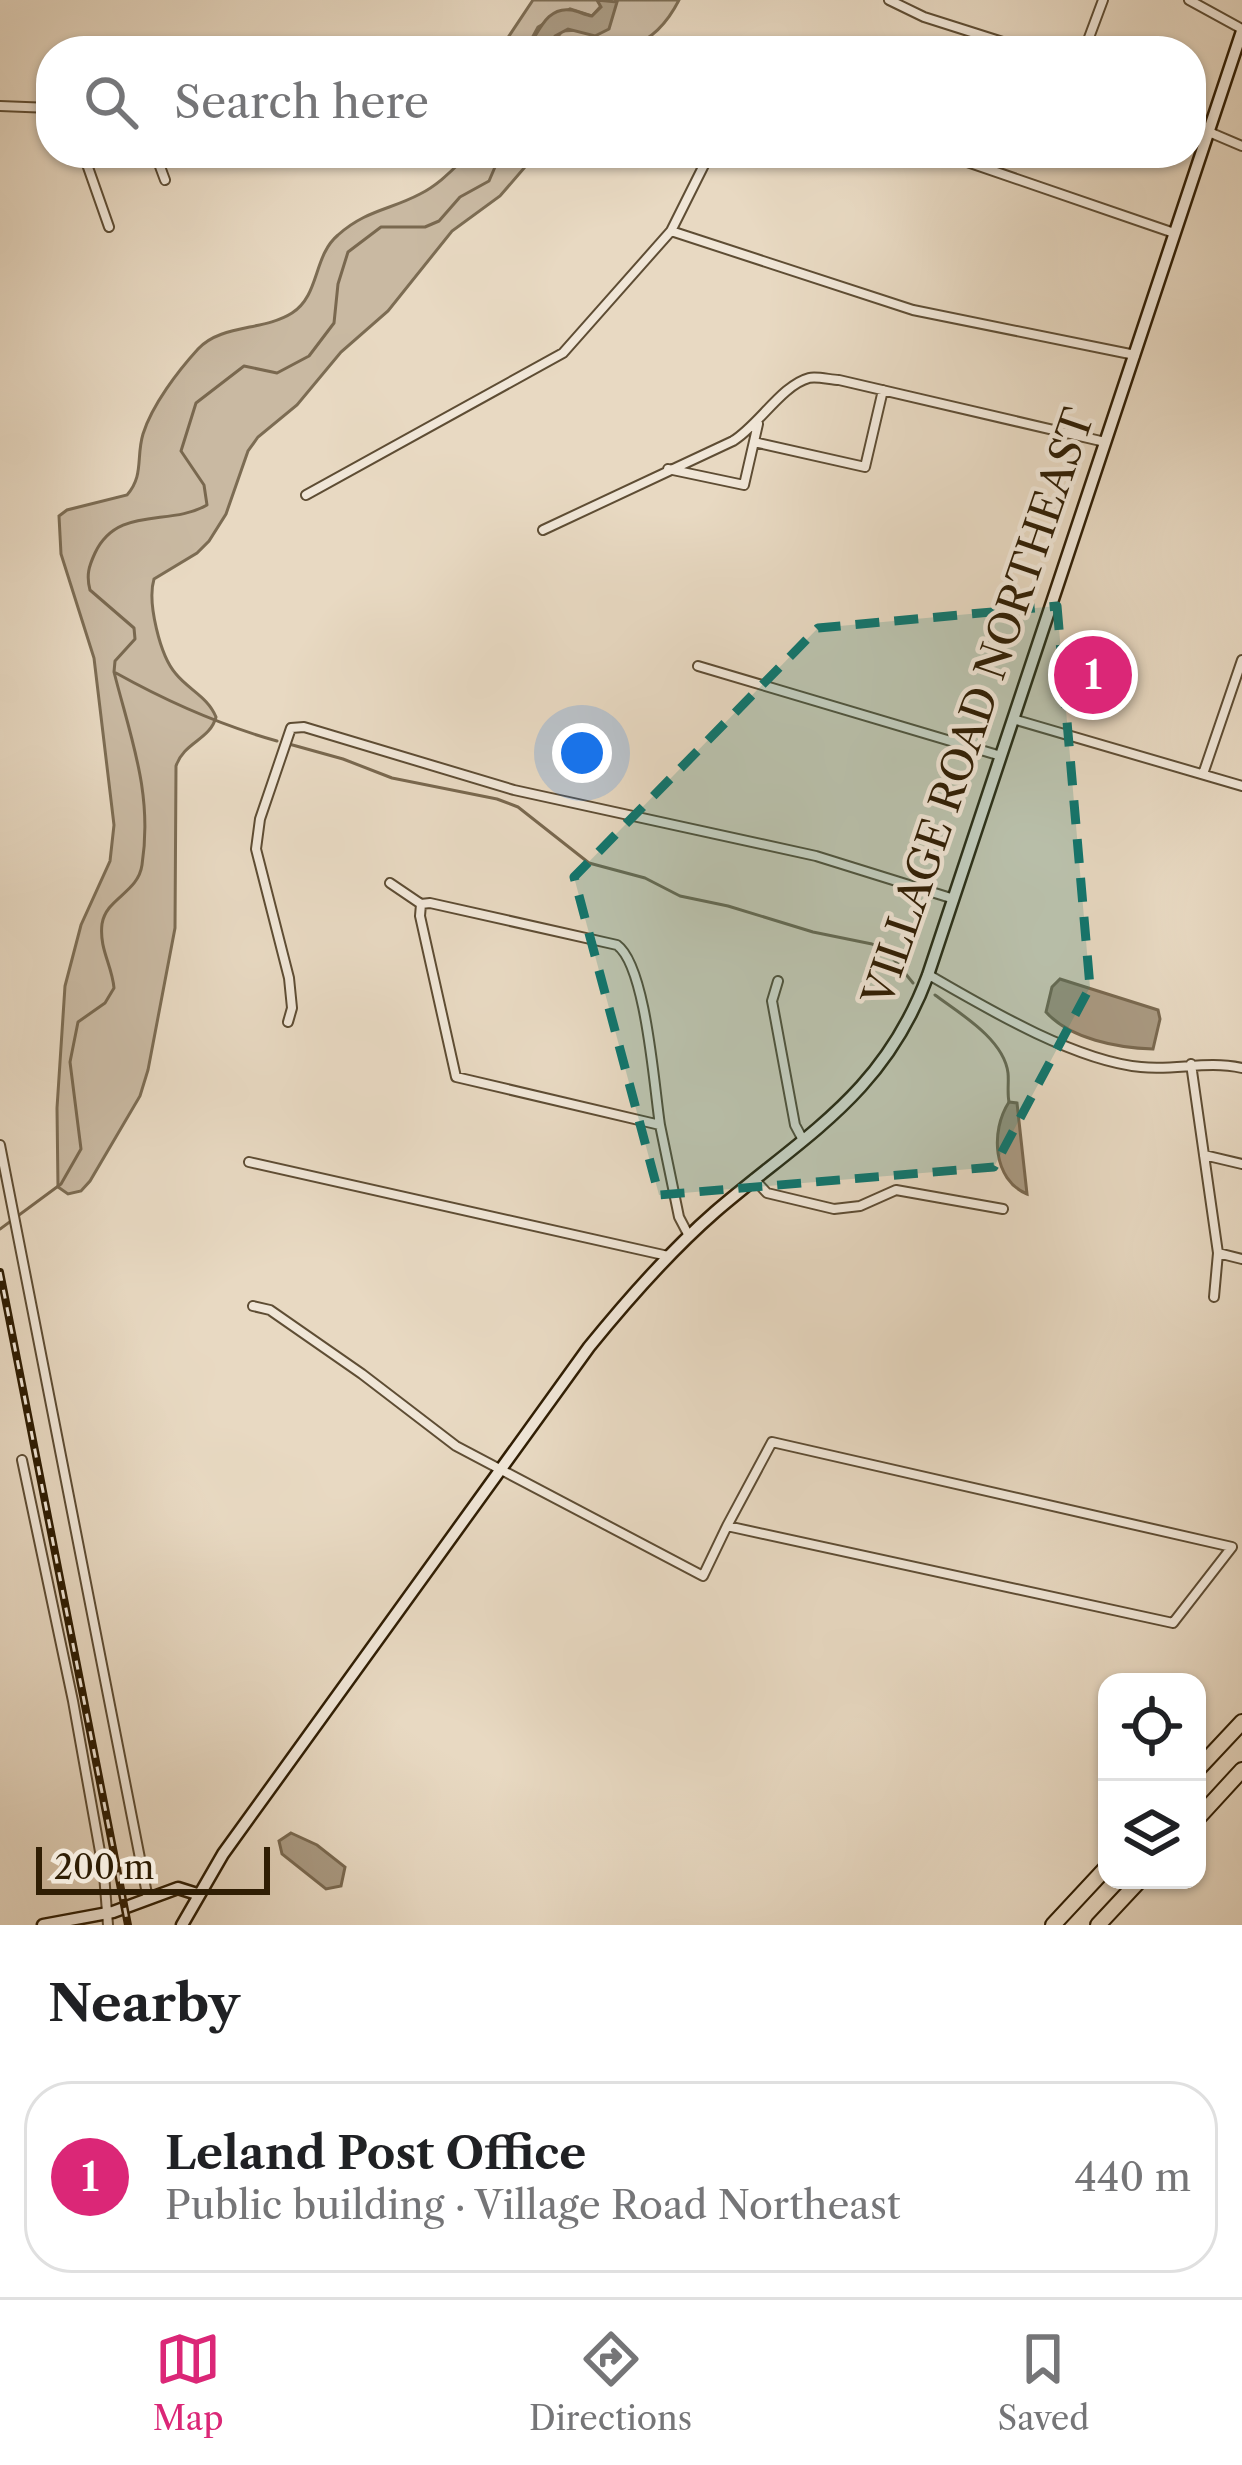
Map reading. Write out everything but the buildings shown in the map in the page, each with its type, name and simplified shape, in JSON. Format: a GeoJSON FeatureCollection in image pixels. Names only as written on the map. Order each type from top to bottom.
{"type":"FeatureCollection","features":[{"type":"Feature","properties":{"kind":"highway"},"geometry":{"type":"LineString","coordinates":[[1206,1760],[1242,1722]]}},
{"type":"Feature","properties":{"kind":"highway"},"geometry":{"type":"LineString","coordinates":[[1206,1809],[1242,1771]]}},
{"type":"Feature","properties":{"kind":"highway"},"geometry":{"type":"LineString","coordinates":[[1054,1925],[1098,1878]]}},
{"type":"Feature","properties":{"kind":"highway"},"geometry":{"type":"LineString","coordinates":[[1098,1925],[1132,1889]]}},
{"type":"Feature","properties":{"kind":"main road","name":"VILLAGE ROAD NORTHEAST"},"geometry":{"type":"LineString","coordinates":[[1206,141],[1242,30]]}},
{"type":"Feature","properties":{"kind":"main road","name":"VILLAGE ROAD NORTHEAST"},"geometry":{"type":"LineString","coordinates":[[182,1925],[197,1894],[283,1770],[589,1347],[688,1236],[843,1109],[888,1054],[928,975],[1197,168]]}},
{"type":"Feature","properties":{"kind":"main road"},"geometry":{"type":"LineString","coordinates":[[43,1925],[107,1920],[178,1888],[197,1894]]}},
{"type":"Feature","properties":{"kind":"street"},"geometry":{"type":"LineString","coordinates":[[889,0],[985,36]]}},
{"type":"Feature","properties":{"kind":"street"},"geometry":{"type":"LineString","coordinates":[[1090,36],[1103,0]]}},
{"type":"Feature","properties":{"kind":"street"},"geometry":{"type":"LineString","coordinates":[[1189,0],[1242,30]]}},
{"type":"Feature","properties":{"kind":"street"},"geometry":{"type":"LineString","coordinates":[[0,106],[36,107]]}},
{"type":"Feature","properties":{"kind":"street"},"geometry":{"type":"LineString","coordinates":[[1209,132],[1242,146]]}},
{"type":"Feature","properties":{"kind":"street"},"geometry":{"type":"LineString","coordinates":[[88,168],[109,227]]}},
{"type":"Feature","properties":{"kind":"street"},"geometry":{"type":"LineString","coordinates":[[161,168],[165,180]]}},
{"type":"Feature","properties":{"kind":"street"},"geometry":{"type":"LineString","coordinates":[[306,495],[563,353],[670,231],[702,168]]}},
{"type":"Feature","properties":{"kind":"street"},"geometry":{"type":"LineString","coordinates":[[985,168],[1176,233]]}},
{"type":"Feature","properties":{"kind":"street"},"geometry":{"type":"LineString","coordinates":[[670,231],[913,310],[1135,355]]}},
{"type":"Feature","properties":{"kind":"street"},"geometry":{"type":"LineString","coordinates":[[543,530],[733,442],[758,423],[776,399],[809,378],[883,390],[1105,442]]}},
{"type":"Feature","properties":{"kind":"street"},"geometry":{"type":"LineString","coordinates":[[754,442],[865,467],[883,390]]}},
{"type":"Feature","properties":{"kind":"street"},"geometry":{"type":"LineString","coordinates":[[667,469],[744,485],[758,423]]}},
{"type":"Feature","properties":{"kind":"street"},"geometry":{"type":"LineString","coordinates":[[1203,774],[1242,660]]}},
{"type":"Feature","properties":{"kind":"street"},"geometry":{"type":"LineString","coordinates":[[698,666],[1001,756]]}},
{"type":"Feature","properties":{"kind":"street"},"geometry":{"type":"LineString","coordinates":[[1013,718],[1242,786]]}},
{"type":"Feature","properties":{"kind":"street"},"geometry":{"type":"LineString","coordinates":[[288,1022],[292,1008],[289,978],[256,849],[260,819],[291,728],[304,727],[514,790],[816,856],[954,898]]}},
{"type":"Feature","properties":{"kind":"street"},"geometry":{"type":"LineString","coordinates":[[390,883],[421,904],[593,939],[628,952],[679,1217],[688,1236]]}},
{"type":"Feature","properties":{"kind":"street"},"geometry":{"type":"LineString","coordinates":[[421,904],[456,1077],[660,1125]]}},
{"type":"Feature","properties":{"kind":"street"},"geometry":{"type":"LineString","coordinates":[[928,975],[1008,1020],[1093,1054],[1138,1067],[1220,1064],[1242,1068]]}},
{"type":"Feature","properties":{"kind":"street"},"geometry":{"type":"LineString","coordinates":[[778,981],[772,1001],[795,1125],[803,1140]]}},
{"type":"Feature","properties":{"kind":"street"},"geometry":{"type":"LineString","coordinates":[[1191,1064],[1218,1253],[1214,1297]]}},
{"type":"Feature","properties":{"kind":"street"},"geometry":{"type":"LineString","coordinates":[[0,1145],[149,1900]]}},
{"type":"Feature","properties":{"kind":"street"},"geometry":{"type":"LineString","coordinates":[[1204,1155],[1242,1164]]}},
{"type":"Feature","properties":{"kind":"street"},"geometry":{"type":"LineString","coordinates":[[249,1162],[668,1256]]}},
{"type":"Feature","properties":{"kind":"street"},"geometry":{"type":"LineString","coordinates":[[754,1179],[767,1193],[834,1209],[860,1206],[896,1190],[1003,1209]]}},
{"type":"Feature","properties":{"kind":"street"},"geometry":{"type":"LineString","coordinates":[[1218,1253],[1242,1258]]}},
{"type":"Feature","properties":{"kind":"street"},"geometry":{"type":"LineString","coordinates":[[253,1306],[270,1310],[362,1373],[456,1446],[704,1576],[727,1526],[772,1442],[1232,1547],[1173,1623],[727,1526]]}},
{"type":"Feature","properties":{"kind":"street"},"geometry":{"type":"LineString","coordinates":[[22,1460],[73,1701],[104,1874],[107,1920]]}},
{"type":"Feature","properties":{"kind":"highlighted area"},"geometry":{"type":"Polygon","coordinates":[[[1057,606],[1090,987],[994,1167],[659,1195],[574,877],[818,628],[1057,606]]]}},
{"type":"Feature","properties":{"kind":"shaded area"},"geometry":{"type":"Polygon","coordinates":[[[533,0],[597,0],[601,6],[592,16],[570,9],[538,27],[533,36],[509,36],[533,0]]]}},
{"type":"Feature","properties":{"kind":"shaded area"},"geometry":{"type":"Polygon","coordinates":[[[597,0],[617,2],[609,29],[595,36],[568,29],[555,36],[535,36],[555,13],[571,10],[592,16],[601,7],[597,0]]]}},
{"type":"Feature","properties":{"kind":"shaded area"},"geometry":{"type":"Polygon","coordinates":[[[616,0],[679,0],[651,36],[596,36],[616,0]]]}},
{"type":"Feature","properties":{"kind":"shaded area"},"geometry":{"type":"Polygon","coordinates":[[[580,30],[596,36],[558,36],[562,31],[580,30]]]}},
{"type":"Feature","properties":{"kind":"shaded area"},"geometry":{"type":"Polygon","coordinates":[[[454,168],[524,168],[500,196],[452,231],[388,311],[341,352],[297,405],[258,437],[248,451],[226,514],[209,541],[154,579],[154,614],[165,655],[216,717],[176,766],[175,928],[140,1096],[90,1181],[81,1191],[68,1194],[58,1187],[57,1108],[65,986],[81,925],[110,861],[114,825],[94,658],[61,554],[59,516],[127,495],[136,481],[143,434],[153,412],[174,378],[207,341],[292,313],[307,296],[324,254],[338,235],[368,215],[427,190],[454,168]]]}},
{"type":"Feature","properties":{"kind":"shaded area"},"geometry":{"type":"Polygon","coordinates":[[[1060,979],[1158,1010],[1153,1049],[1095,1040],[1056,1021],[1046,1012],[1052,987],[1060,979]]]}},
{"type":"Feature","properties":{"kind":"shaded area"},"geometry":{"type":"Polygon","coordinates":[[[1009,1102],[1017,1103],[1027,1194],[1007,1178],[998,1154],[999,1127],[1009,1102]]]}},
{"type":"Feature","properties":{"kind":"shaded area"},"geometry":{"type":"Polygon","coordinates":[[[291,1833],[317,1845],[345,1867],[341,1886],[326,1889],[282,1854],[279,1841],[291,1833]]]}},
{"type":"Feature","properties":{"kind":"waterway"},"geometry":{"type":"LineString","coordinates":[[0,1229],[61,1184],[81,1149],[70,1062],[78,1022],[105,1003],[114,988],[102,924],[109,908],[135,882],[142,865],[142,790],[114,672],[115,661],[135,639],[134,628],[90,590],[95,553],[117,528],[207,505],[204,485],[181,451],[196,403],[244,366],[277,373],[309,356],[334,323],[338,284],[348,252],[381,227],[425,227],[439,221],[460,197],[489,181],[495,168]]}},
{"type":"Feature","properties":{"kind":"waterway"},"geometry":{"type":"LineString","coordinates":[[116,673],[195,712],[277,741]]}},
{"type":"Feature","properties":{"kind":"waterway"},"geometry":{"type":"LineString","coordinates":[[289,744],[392,778],[518,807],[589,863],[645,878],[680,896],[872,944],[887,951],[913,983]]}},
{"type":"Feature","properties":{"kind":"waterway"},"geometry":{"type":"LineString","coordinates":[[935,995],[998,1049],[1008,1073],[1009,1102]]}},
{"type":"Feature","properties":{"kind":"railway"},"geometry":{"type":"LineString","coordinates":[[0,1272],[128,1925]]}},
{"type":"Feature","properties":{"kind":"place","name":"Leland Post Office"},"geometry":{"type":"Point","coordinates":[1093,675]}}]}
